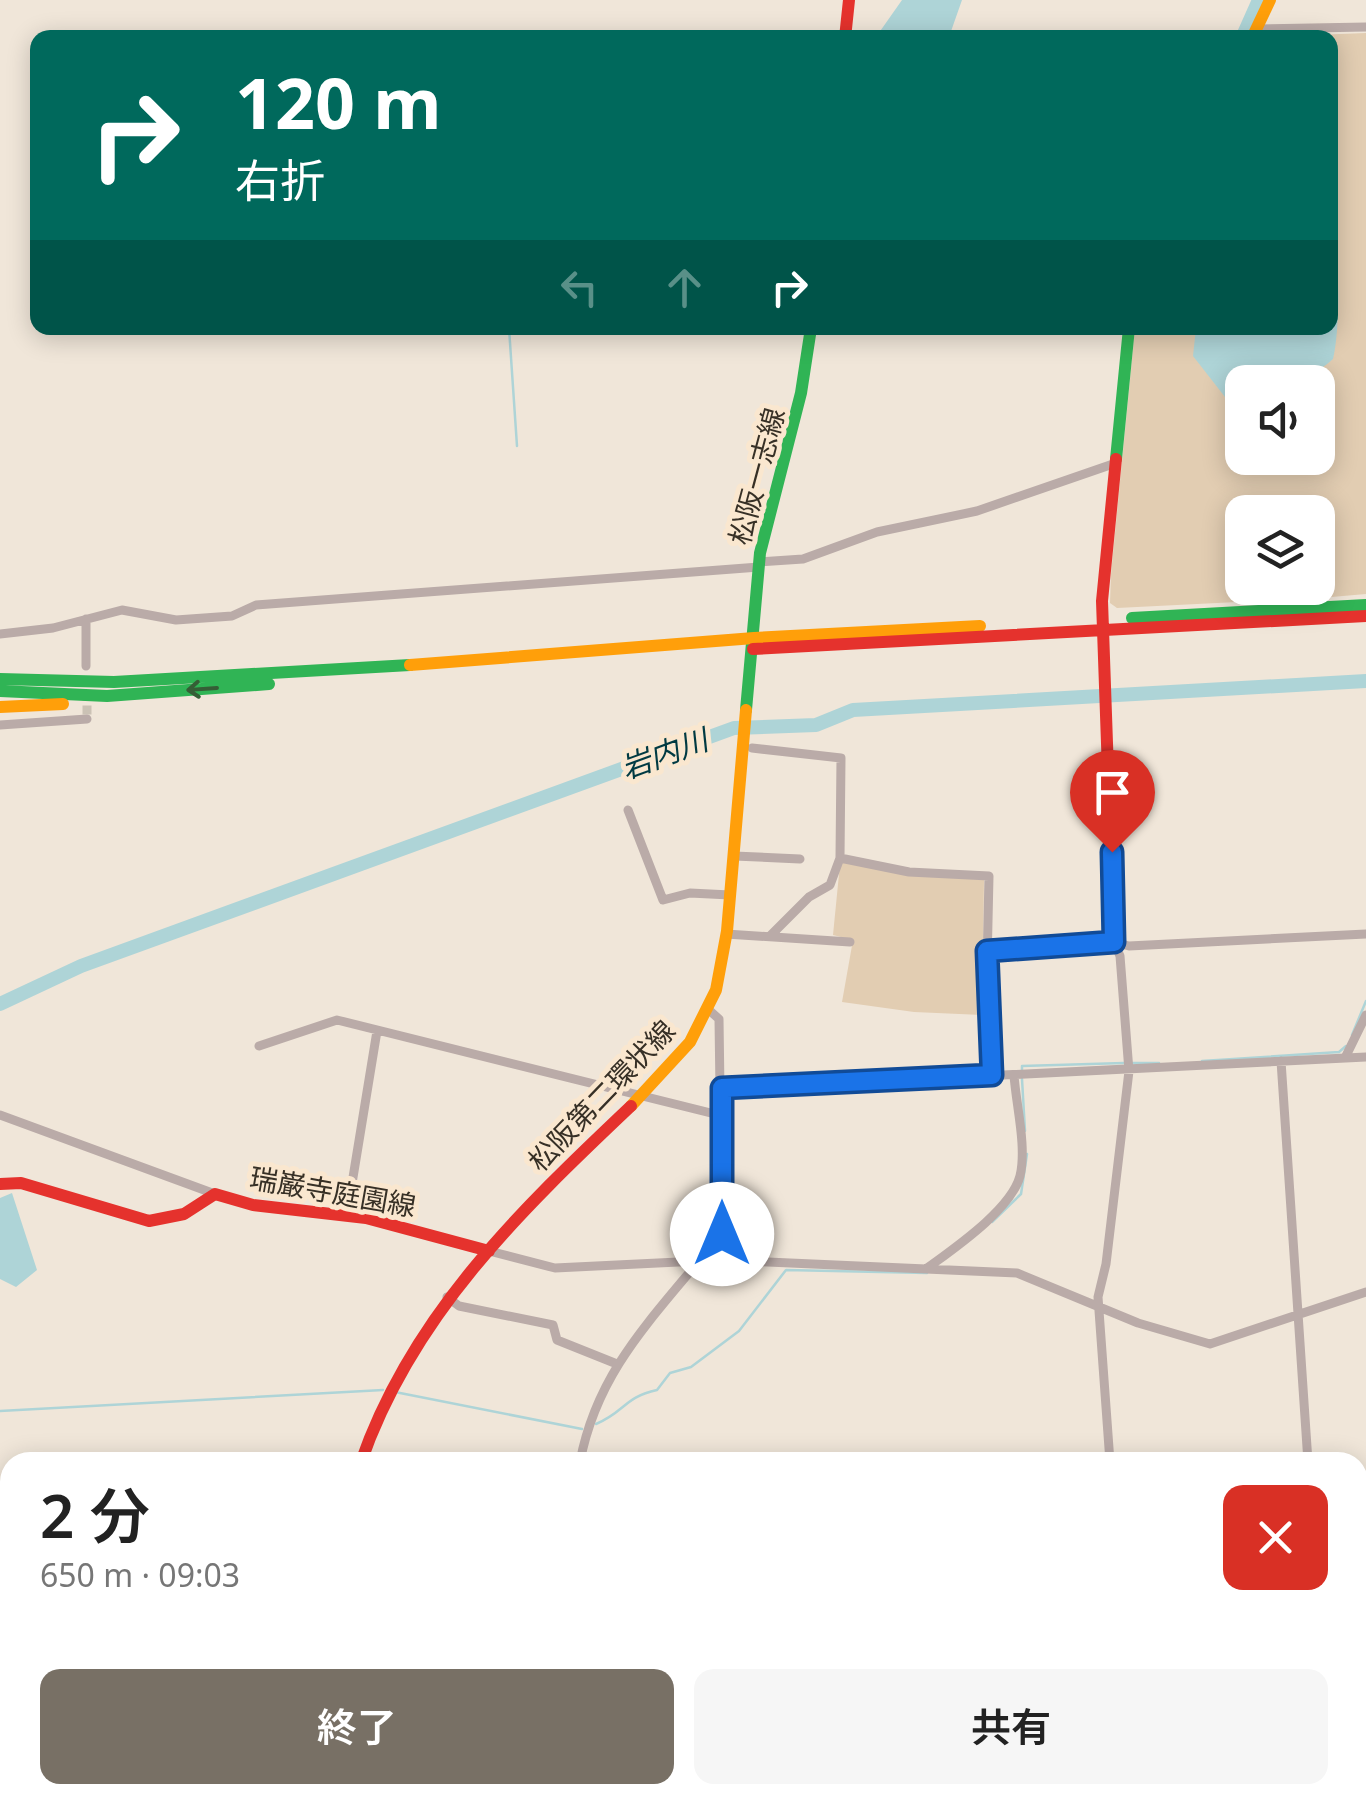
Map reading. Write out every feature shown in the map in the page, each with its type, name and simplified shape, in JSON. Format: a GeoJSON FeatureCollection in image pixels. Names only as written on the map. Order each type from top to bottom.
{"type":"FeatureCollection","features":[{"type":"Feature","properties":{"kind":"main road"},"geometry":{"type":"LineString","coordinates":[[846,30],[849,0]]}},
{"type":"Feature","properties":{"kind":"main road"},"geometry":{"type":"LineString","coordinates":[[1255,30],[1270,0]]}},
{"type":"Feature","properties":{"kind":"main road","name":"松阪一志線"},"geometry":{"type":"LineString","coordinates":[[754,643],[759,565],[803,394],[809,335]]}},
{"type":"Feature","properties":{"kind":"main road"},"geometry":{"type":"LineString","coordinates":[[987,951],[1114,942],[1101,625],[1113,464],[1128,335]]}},
{"type":"Feature","properties":{"kind":"main road"},"geometry":{"type":"LineString","coordinates":[[1101,625],[1366,604]]}},
{"type":"Feature","properties":{"kind":"main road"},"geometry":{"type":"LineString","coordinates":[[0,676],[114,682],[238,672],[262,676],[754,643],[1366,616]]}},
{"type":"Feature","properties":{"kind":"main road"},"geometry":{"type":"LineString","coordinates":[[0,691],[108,696],[754,643]]}},
{"type":"Feature","properties":{"kind":"main road","name":"松阪第二環状線"},"geometry":{"type":"LineString","coordinates":[[365,1452],[388,1390],[447,1297],[527,1207],[681,1054],[709,1010],[726,934],[749,735],[754,643]]}},
{"type":"Feature","properties":{"kind":"main road"},"geometry":{"type":"LineString","coordinates":[[0,707],[71,704],[108,696]]}},
{"type":"Feature","properties":{"kind":"main road","name":"瑞巌寺庭園線"},"geometry":{"type":"LineString","coordinates":[[0,1184],[21,1183],[149,1221],[171,1221],[190,1213],[215,1194],[253,1204],[347,1214],[489,1252]]}},
{"type":"Feature","properties":{"kind":"street"},"geometry":{"type":"LineString","coordinates":[[1310,30],[1366,27]]}},
{"type":"Feature","properties":{"kind":"street"},"geometry":{"type":"LineString","coordinates":[[0,634],[122,610],[176,620],[232,616],[256,605],[759,565],[804,558],[877,532],[978,511],[1113,464]]}},
{"type":"Feature","properties":{"kind":"street"},"geometry":{"type":"LineString","coordinates":[[86,619],[86,666]]}},
{"type":"Feature","properties":{"kind":"street"},"geometry":{"type":"LineString","coordinates":[[0,725],[87,719]]}},
{"type":"Feature","properties":{"kind":"street"},"geometry":{"type":"LineString","coordinates":[[749,735],[841,758],[840,858],[830,885],[792,912],[771,936]]}},
{"type":"Feature","properties":{"kind":"street"},"geometry":{"type":"LineString","coordinates":[[628,810],[663,900],[690,893],[730,895]]}},
{"type":"Feature","properties":{"kind":"street"},"geometry":{"type":"LineString","coordinates":[[734,856],[800,860]]}},
{"type":"Feature","properties":{"kind":"street"},"geometry":{"type":"LineString","coordinates":[[840,858],[909,872],[989,876],[987,951],[992,1075]]}},
{"type":"Feature","properties":{"kind":"street"},"geometry":{"type":"LineString","coordinates":[[726,934],[850,942]]}},
{"type":"Feature","properties":{"kind":"street"},"geometry":{"type":"LineString","coordinates":[[1114,942],[1129,946],[1366,934]]}},
{"type":"Feature","properties":{"kind":"street"},"geometry":{"type":"LineString","coordinates":[[1109,1452],[1098,1306],[1129,1065],[1120,956],[1114,942]]}},
{"type":"Feature","properties":{"kind":"street"},"geometry":{"type":"LineString","coordinates":[[709,1010],[719,1019],[722,1088],[722,1234],[718,1256]]}},
{"type":"Feature","properties":{"kind":"street"},"geometry":{"type":"LineString","coordinates":[[1345,1058],[1366,1015]]}},
{"type":"Feature","properties":{"kind":"street"},"geometry":{"type":"LineString","coordinates":[[259,1046],[337,1020],[722,1116]]}},
{"type":"Feature","properties":{"kind":"street"},"geometry":{"type":"LineString","coordinates":[[347,1214],[377,1031]]}},
{"type":"Feature","properties":{"kind":"street"},"geometry":{"type":"LineString","coordinates":[[722,1088],[1129,1065],[1366,1057]]}},
{"type":"Feature","properties":{"kind":"street"},"geometry":{"type":"LineString","coordinates":[[1281,1061],[1307,1452]]}},
{"type":"Feature","properties":{"kind":"street"},"geometry":{"type":"LineString","coordinates":[[930,1269],[1016,1188],[1021,1168],[1020,1074]]}},
{"type":"Feature","properties":{"kind":"street"},"geometry":{"type":"LineString","coordinates":[[0,1115],[215,1194]]}},
{"type":"Feature","properties":{"kind":"street"},"geometry":{"type":"LineString","coordinates":[[489,1252],[555,1268],[699,1261],[718,1256],[743,1261],[1018,1273],[1098,1306],[1210,1344],[1366,1292]]}},
{"type":"Feature","properties":{"kind":"street"},"geometry":{"type":"LineString","coordinates":[[583,1452],[596,1401],[617,1364],[699,1261]]}},
{"type":"Feature","properties":{"kind":"street"},"geometry":{"type":"LineString","coordinates":[[447,1297],[459,1306],[552,1325],[558,1340],[617,1364]]}},
{"type":"Feature","properties":{"kind":"shaded area"},"geometry":{"type":"Polygon","coordinates":[[[1366,33],[1366,594],[1335,597],[1335,495],[1225,495],[1225,603],[1117,608],[1110,603],[1134,335],[1338,335],[1338,34],[1366,33]]]}},
{"type":"Feature","properties":{"kind":"shaded area"},"geometry":{"type":"Polygon","coordinates":[[[847,861],[984,880],[982,1015],[914,1012],[842,1002],[853,940],[833,935],[840,864],[847,861]]]}},
{"type":"Feature","properties":{"kind":"water"},"geometry":{"type":"Polygon","coordinates":[[[902,0],[962,0],[951,30],[881,30],[902,0]]]}},
{"type":"Feature","properties":{"kind":"water"},"geometry":{"type":"Polygon","coordinates":[[[1195,335],[1336,335],[1333,359],[1326,365],[1225,365],[1225,397],[1193,356],[1195,335]]]}},
{"type":"Feature","properties":{"kind":"water"},"geometry":{"type":"Polygon","coordinates":[[[12,1193],[37,1270],[16,1287],[0,1279],[0,1198],[12,1193]]]}},
{"type":"Feature","properties":{"kind":"waterway"},"geometry":{"type":"LineString","coordinates":[[1246,30],[1259,0]]}},
{"type":"Feature","properties":{"kind":"waterway"},"geometry":{"type":"LineString","coordinates":[[509,335],[517,446]]}},
{"type":"Feature","properties":{"kind":"waterway","name":"岩内川"},"geometry":{"type":"LineString","coordinates":[[0,1004],[81,966],[734,728],[816,725],[853,710],[1366,681]]}},
{"type":"Feature","properties":{"kind":"waterway"},"geometry":{"type":"LineString","coordinates":[[1352,1035],[1366,1001]]}},
{"type":"Feature","properties":{"kind":"waterway"},"geometry":{"type":"LineString","coordinates":[[1202,1061],[1339,1052],[1346,1046]]}},
{"type":"Feature","properties":{"kind":"waterway"},"geometry":{"type":"LineString","coordinates":[[1022,1071],[1022,1066],[1124,1063]]}},
{"type":"Feature","properties":{"kind":"waterway"},"geometry":{"type":"LineString","coordinates":[[1132,1063],[1159,1063]]}},
{"type":"Feature","properties":{"kind":"waterway"},"geometry":{"type":"LineString","coordinates":[[1022,1079],[1025,1131]]}},
{"type":"Feature","properties":{"kind":"waterway"},"geometry":{"type":"LineString","coordinates":[[992,1222],[1021,1194],[1027,1154]]}},
{"type":"Feature","properties":{"kind":"waterway"},"geometry":{"type":"LineString","coordinates":[[596,1424],[638,1397],[657,1390],[670,1373],[691,1367],[739,1331],[786,1270],[927,1273]]}},
{"type":"Feature","properties":{"kind":"waterway"},"geometry":{"type":"LineString","coordinates":[[0,1411],[383,1390]]}},
{"type":"Feature","properties":{"kind":"waterway"},"geometry":{"type":"LineString","coordinates":[[395,1392],[582,1429]]}},
{"type":"Feature","properties":{"kind":"tunnel"},"geometry":{"type":"LineString","coordinates":[[87,692],[87,719]]}},
{"type":"Feature","properties":{"kind":"traffic: fast"},"geometry":{"type":"LineString","coordinates":[[746,710],[760,553],[801,393],[810,335]]}},
{"type":"Feature","properties":{"kind":"traffic: fast"},"geometry":{"type":"LineString","coordinates":[[1116,459],[1128,335]]}},
{"type":"Feature","properties":{"kind":"traffic: fast"},"geometry":{"type":"LineString","coordinates":[[1132,618],[1366,605]]}},
{"type":"Feature","properties":{"kind":"traffic: fast"},"geometry":{"type":"LineString","coordinates":[[0,679],[114,682],[410,665]]}},
{"type":"Feature","properties":{"kind":"traffic: fast"},"geometry":{"type":"LineString","coordinates":[[0,691],[107,696],[269,684]]}},
{"type":"Feature","properties":{"kind":"traffic: slow"},"geometry":{"type":"LineString","coordinates":[[1256,30],[1270,0]]}},
{"type":"Feature","properties":{"kind":"traffic: slow"},"geometry":{"type":"LineString","coordinates":[[754,638],[980,626]]}},
{"type":"Feature","properties":{"kind":"traffic: slow"},"geometry":{"type":"LineString","coordinates":[[410,665],[754,638]]}},
{"type":"Feature","properties":{"kind":"traffic: slow"},"geometry":{"type":"LineString","coordinates":[[0,707],[63,704]]}},
{"type":"Feature","properties":{"kind":"traffic: slow"},"geometry":{"type":"LineString","coordinates":[[631,1106],[690,1042],[716,990],[727,931],[746,710]]}},
{"type":"Feature","properties":{"kind":"traffic: jam"},"geometry":{"type":"LineString","coordinates":[[846,30],[849,0]]}},
{"type":"Feature","properties":{"kind":"traffic: jam"},"geometry":{"type":"LineString","coordinates":[[987,951],[1114,942],[1102,601],[1116,459]]}},
{"type":"Feature","properties":{"kind":"traffic: jam"},"geometry":{"type":"LineString","coordinates":[[753,649],[1366,616]]}},
{"type":"Feature","properties":{"kind":"traffic: jam"},"geometry":{"type":"LineString","coordinates":[[365,1452],[409,1359],[440,1312],[510,1226],[631,1106]]}},
{"type":"Feature","properties":{"kind":"traffic: jam"},"geometry":{"type":"LineString","coordinates":[[0,1184],[21,1183],[149,1221],[184,1214],[215,1194],[253,1205],[366,1218],[489,1251]]}},
{"type":"Feature","properties":{"kind":"route"},"geometry":{"type":"LineString","coordinates":[[722,1234],[722,1088],[992,1075],[986,1011],[987,951],[1114,942],[1112,852]]}}]}
